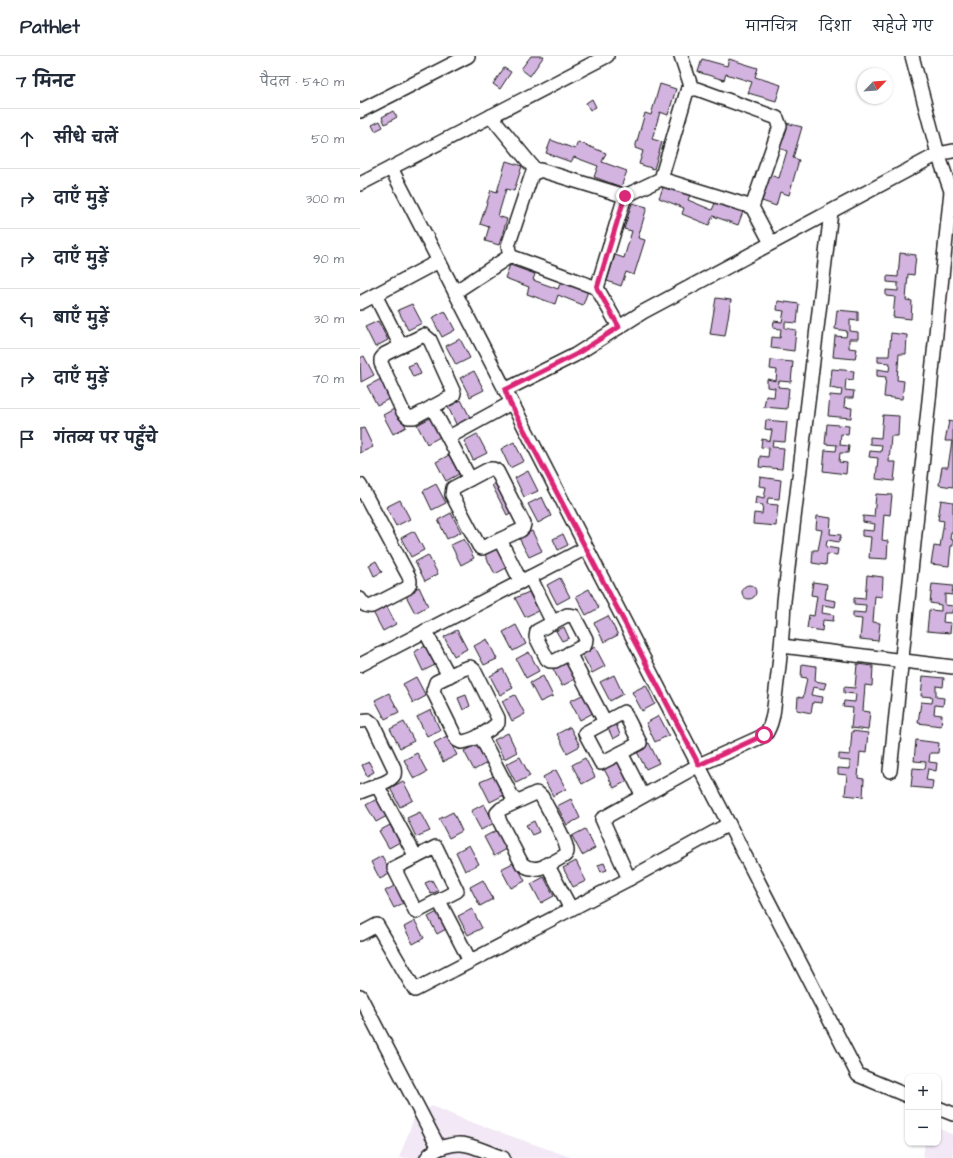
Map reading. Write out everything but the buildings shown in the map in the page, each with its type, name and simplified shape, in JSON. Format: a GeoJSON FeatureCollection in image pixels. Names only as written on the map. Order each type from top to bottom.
{"type":"FeatureCollection","features":[{"type":"Feature","properties":{"kind":"street"},"geometry":{"type":"LineString","coordinates":[[360,184],[607,56]]}},
{"type":"Feature","properties":{"kind":"street"},"geometry":{"type":"LineString","coordinates":[[681,56],[692,88]]}},
{"type":"Feature","properties":{"kind":"street"},"geometry":{"type":"LineString","coordinates":[[890,771],[952,191],[938,154],[912,56]]}},
{"type":"Feature","properties":{"kind":"street"},"geometry":{"type":"LineString","coordinates":[[360,111],[461,58]]}},
{"type":"Feature","properties":{"kind":"street"},"geometry":{"type":"LineString","coordinates":[[661,179],[687,91],[692,88],[698,89],[777,118],[780,126],[752,207]]}},
{"type":"Feature","properties":{"kind":"street"},"geometry":{"type":"LineString","coordinates":[[491,116],[537,172]]}},
{"type":"Feature","properties":{"kind":"street"},"geometry":{"type":"LineString","coordinates":[[505,390],[575,355],[643,312],[771,243],[938,154],[953,151]]}},
{"type":"Feature","properties":{"kind":"street"},"geometry":{"type":"LineString","coordinates":[[391,168],[505,390],[510,403],[699,765],[858,1076],[905,1095]]}},
{"type":"Feature","properties":{"kind":"street"},"geometry":{"type":"LineString","coordinates":[[510,256],[508,246],[532,174],[540,170],[625,196],[661,179],[752,207],[771,243]]}},
{"type":"Feature","properties":{"kind":"street"},"geometry":{"type":"LineString","coordinates":[[597,288],[625,196]]}},
{"type":"Feature","properties":{"kind":"street"},"geometry":{"type":"LineString","coordinates":[[629,879],[602,818],[699,765],[764,735],[768,730],[772,715],[782,646],[784,601],[831,212]]}},
{"type":"Feature","properties":{"kind":"street"},"geometry":{"type":"LineString","coordinates":[[510,256],[597,288],[619,327]]}},
{"type":"Feature","properties":{"kind":"street"},"geometry":{"type":"LineString","coordinates":[[454,292],[510,256]]}},
{"type":"Feature","properties":{"kind":"street"},"geometry":{"type":"LineString","coordinates":[[360,303],[439,262]]}},
{"type":"Feature","properties":{"kind":"street"},"geometry":{"type":"LineString","coordinates":[[375,295],[401,346]]}},
{"type":"Feature","properties":{"kind":"street"},"geometry":{"type":"LineString","coordinates":[[424,335],[430,340],[454,392],[453,396],[432,406],[414,417],[408,417],[403,412],[381,363],[382,356],[424,335]]}},
{"type":"Feature","properties":{"kind":"street"},"geometry":{"type":"LineString","coordinates":[[449,437],[510,403]]}},
{"type":"Feature","properties":{"kind":"street"},"geometry":{"type":"LineString","coordinates":[[432,406],[470,479]]}},
{"type":"Feature","properties":{"kind":"street"},"geometry":{"type":"LineString","coordinates":[[489,469],[497,471],[524,524],[521,530],[500,540],[485,548],[478,546],[452,495],[453,488],[489,469]]}},
{"type":"Feature","properties":{"kind":"street"},"geometry":{"type":"LineString","coordinates":[[360,484],[410,581],[407,588],[372,606],[361,604]]}},
{"type":"Feature","properties":{"kind":"street"},"geometry":{"type":"LineString","coordinates":[[500,540],[554,623]]}},
{"type":"Feature","properties":{"kind":"street"},"geometry":{"type":"LineString","coordinates":[[360,665],[586,548]]}},
{"type":"Feature","properties":{"kind":"street"},"geometry":{"type":"LineString","coordinates":[[567,616],[574,616],[586,639],[585,645],[555,661],[550,661],[547,659],[536,637],[536,634],[537,631],[554,623],[567,616]]}},
{"type":"Feature","properties":{"kind":"street"},"geometry":{"type":"LineString","coordinates":[[425,631],[449,676]]}},
{"type":"Feature","properties":{"kind":"street"},"geometry":{"type":"LineString","coordinates":[[782,646],[901,662],[953,667]]}},
{"type":"Feature","properties":{"kind":"street"},"geometry":{"type":"LineString","coordinates":[[569,653],[605,722]]}},
{"type":"Feature","properties":{"kind":"street"},"geometry":{"type":"LineString","coordinates":[[470,667],[474,670],[498,718],[498,724],[490,730],[465,742],[457,740],[433,691],[436,682],[449,676],[470,667]]}},
{"type":"Feature","properties":{"kind":"street"},"geometry":{"type":"LineString","coordinates":[[624,712],[640,743],[601,763],[585,733],[605,722],[624,712]]}},
{"type":"Feature","properties":{"kind":"street"},"geometry":{"type":"LineString","coordinates":[[360,721],[368,720],[373,724],[394,768],[394,776],[360,792]]}},
{"type":"Feature","properties":{"kind":"street"},"geometry":{"type":"LineString","coordinates":[[480,735],[515,802]]}},
{"type":"Feature","properties":{"kind":"street"},"geometry":{"type":"LineString","coordinates":[[621,753],[643,796]]}},
{"type":"Feature","properties":{"kind":"street"},"geometry":{"type":"LineString","coordinates":[[377,785],[416,857]]}},
{"type":"Feature","properties":{"kind":"street"},"geometry":{"type":"LineString","coordinates":[[539,794],[542,797],[564,841],[568,851],[567,854],[537,869],[529,868],[522,864],[498,818],[498,811],[515,802],[539,794]]}},
{"type":"Feature","properties":{"kind":"street"},"geometry":{"type":"LineString","coordinates":[[360,934],[377,925],[415,990],[629,879],[728,824]]}},
{"type":"Feature","properties":{"kind":"street"},"geometry":{"type":"LineString","coordinates":[[436,847],[457,891],[439,901],[416,912],[394,868],[436,847]]}},
{"type":"Feature","properties":{"kind":"street"},"geometry":{"type":"LineString","coordinates":[[547,864],[571,909]]}},
{"type":"Feature","properties":{"kind":"street"},"geometry":{"type":"LineString","coordinates":[[439,901],[470,961]]}},
{"type":"Feature","properties":{"kind":"street"},"geometry":{"type":"LineString","coordinates":[[360,996],[439,1148]]}},
{"type":"Feature","properties":{"kind":"street"},"geometry":{"type":"LineString","coordinates":[[941,1109],[953,1114]]}},
{"type":"Feature","properties":{"kind":"street"},"geometry":{"type":"LineString","coordinates":[[427,1158],[439,1148],[466,1144],[503,1158]]}},
{"type":"Feature","properties":{"kind":"shaded area"},"geometry":{"type":"Polygon","coordinates":[[[432,1106],[468,1121],[573,1158],[399,1158],[414,1118],[432,1106]]]}},
{"type":"Feature","properties":{"kind":"shaded area"},"geometry":{"type":"Polygon","coordinates":[[[941,1129],[953,1135],[953,1158],[923,1158],[925,1146],[941,1146],[941,1129]]]}},
{"type":"Feature","properties":{"kind":"route"},"geometry":{"type":"LineString","coordinates":[[625,196],[597,288],[619,327],[575,355],[505,390],[510,403],[699,765],[764,735]]}}]}
